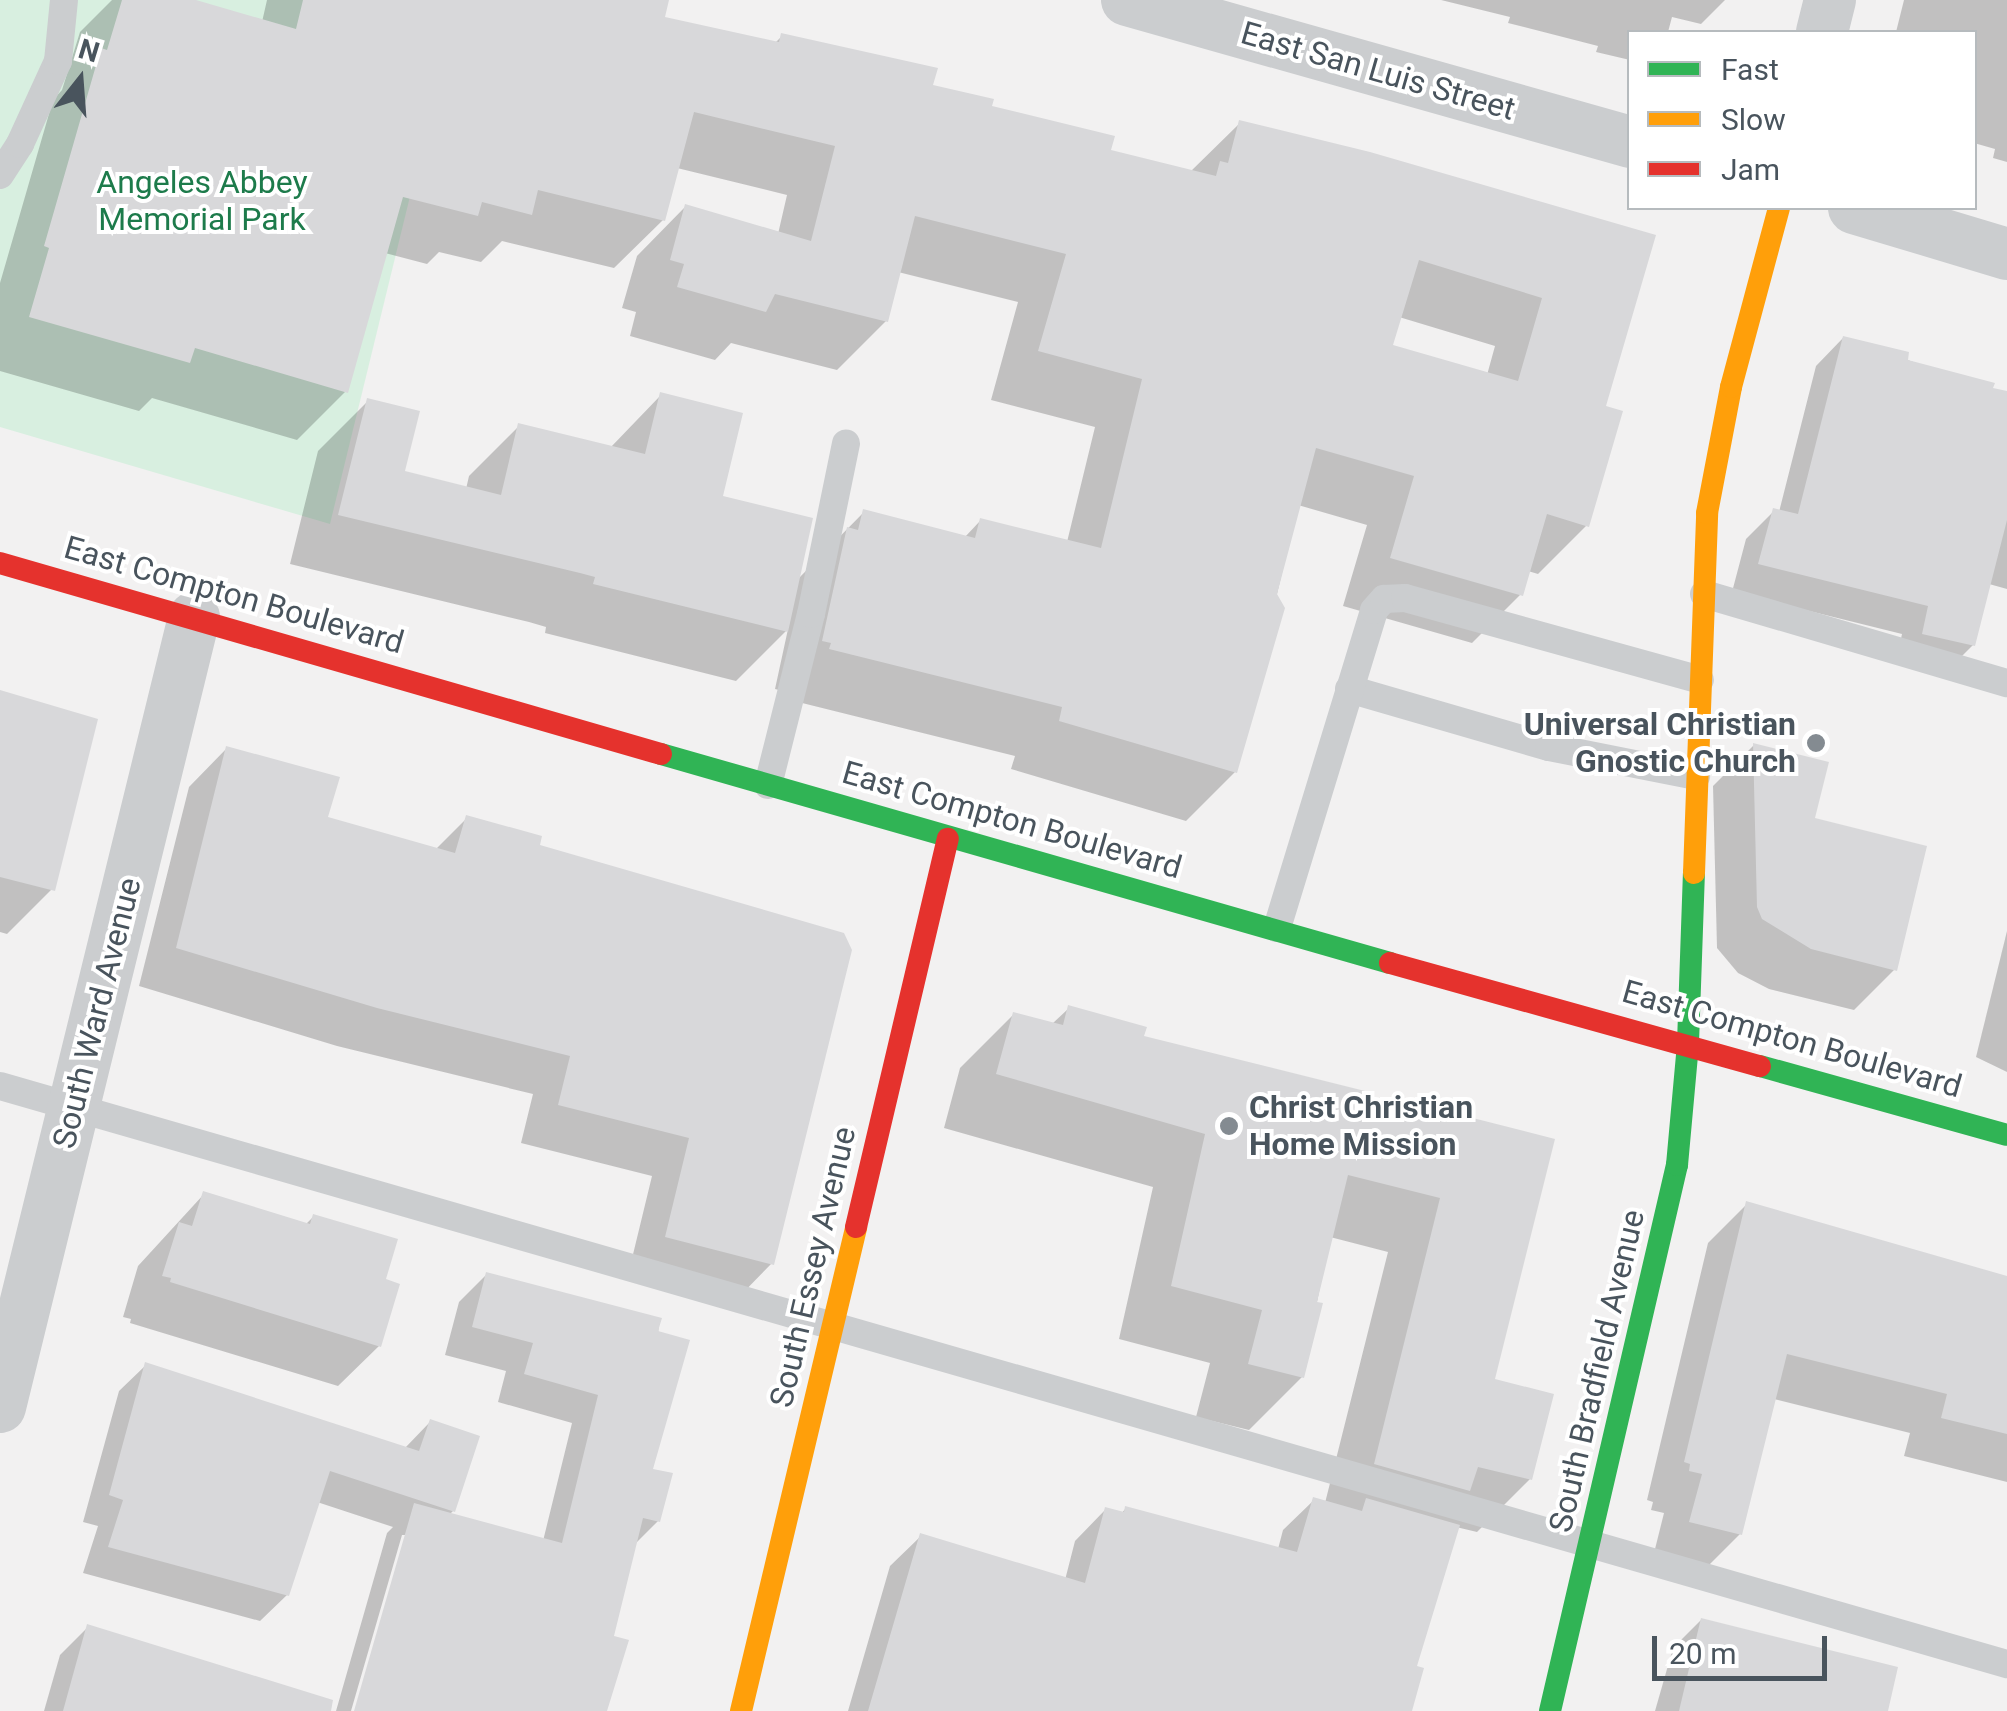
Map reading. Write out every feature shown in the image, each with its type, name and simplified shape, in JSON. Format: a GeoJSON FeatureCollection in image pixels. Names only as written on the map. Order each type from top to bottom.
{"type":"FeatureCollection","features":[{"type":"Feature","properties":{"kind":"street","name":"East San Luis Street"},"geometry":{"type":"LineString","coordinates":[[1127,0],[1627,141]]}},
{"type":"Feature","properties":{"kind":"street"},"geometry":{"type":"LineString","coordinates":[[1822,30],[1830,0]]}},
{"type":"Feature","properties":{"kind":"street","name":"South Bradfield Avenue"},"geometry":{"type":"LineString","coordinates":[[1550,1711],[1677,1165],[1688,1043],[1707,513],[1728,404],[1778,210]]}},
{"type":"Feature","properties":{"kind":"street"},"geometry":{"type":"LineString","coordinates":[[1861,210],[2007,254]]}},
{"type":"Feature","properties":{"kind":"street","name":"East Compton Boulevard"},"geometry":{"type":"LineString","coordinates":[[0,563],[948,839],[2007,1135]]}},
{"type":"Feature","properties":{"kind":"street","name":"South Ward Avenue"},"geometry":{"type":"LineString","coordinates":[[0,1407],[194,618]]}},
{"type":"Feature","properties":{"kind":"street","name":"South Essey Avenue"},"geometry":{"type":"LineString","coordinates":[[741,1711],[948,839]]}},
{"type":"Feature","properties":{"kind":"lane"},"geometry":{"type":"LineString","coordinates":[[0,175],[20,144],[58,60],[64,0]]}},
{"type":"Feature","properties":{"kind":"lane"},"geometry":{"type":"LineString","coordinates":[[768,785],[811,614],[846,444]]}},
{"type":"Feature","properties":{"kind":"lane"},"geometry":{"type":"LineString","coordinates":[[1704,594],[2007,683]]}},
{"type":"Feature","properties":{"kind":"lane"},"geometry":{"type":"LineString","coordinates":[[1276,928],[1374,610],[1384,600],[1404,598],[1700,680]]}},
{"type":"Feature","properties":{"kind":"lane"},"geometry":{"type":"LineString","coordinates":[[1349,689],[1549,747],[1696,776]]}},
{"type":"Feature","properties":{"kind":"lane"},"geometry":{"type":"LineString","coordinates":[[0,1086],[832,1329],[2007,1664]]}},
{"type":"Feature","properties":{"kind":"green space","name":"Angeles Abbey Memorial Park"},"geometry":{"type":"Polygon","coordinates":[[[0,0],[458,0],[330,524],[0,427],[0,0]]]}},
{"type":"Feature","properties":{"kind":"building"},"geometry":{"type":"Polygon","coordinates":[[[122,0],[196,0],[296,29],[303,0],[669,0],[665,17],[779,42],[781,33],[938,68],[933,85],[994,99],[992,106],[1115,136],[1111,150],[1216,176],[1220,161],[1228,163],[1239,120],[1370,152],[1656,235],[1606,406],[1623,411],[1589,527],[1547,514],[1523,596],[1390,558],[1414,476],[1316,448],[1277,594],[1285,608],[1237,773],[1059,721],[1062,707],[829,649],[831,643],[822,641],[847,527],[858,530],[863,509],[975,538],[980,518],[1101,548],[1142,379],[1038,351],[1066,254],[915,216],[888,322],[775,294],[766,312],[677,287],[684,264],[670,260],[685,204],[811,241],[835,146],[694,112],[665,221],[538,190],[532,215],[482,202],[478,216],[403,197],[348,393],[195,348],[190,363],[29,317],[49,248],[44,246],[101,48],[107,50],[122,0]],[[1419,260],[1393,345],[1518,381],[1542,298],[1419,260]]]}},
{"type":"Feature","properties":{"kind":"building"},"geometry":{"type":"Polygon","coordinates":[[[1843,336],[1909,352],[1908,360],[1995,383],[1993,388],[2007,391],[2007,520],[1975,646],[1922,634],[1928,606],[1758,564],[1773,508],[1798,514],[1843,336]]]}},
{"type":"Feature","properties":{"kind":"building"},"geometry":{"type":"Polygon","coordinates":[[[660,392],[743,413],[723,496],[813,518],[788,632],[593,584],[595,577],[580,573],[338,515],[367,398],[420,411],[405,471],[501,495],[518,423],[645,454],[660,392]]]}},
{"type":"Feature","properties":{"kind":"building"},"geometry":{"type":"Polygon","coordinates":[[[0,690],[98,719],[55,891],[0,877],[0,690]]]}},
{"type":"Feature","properties":{"kind":"building"},"geometry":{"type":"Polygon","coordinates":[[[1753,743],[1829,762],[1815,818],[1927,846],[1897,971],[1811,949],[1762,919],[1757,907],[1753,743]]]}},
{"type":"Feature","properties":{"kind":"building"},"geometry":{"type":"Polygon","coordinates":[[[226,746],[340,777],[328,817],[455,853],[466,815],[542,836],[540,845],[844,933],[852,950],[774,1265],[665,1237],[689,1138],[558,1105],[570,1056],[377,1008],[176,948],[226,746]]]}},
{"type":"Feature","properties":{"kind":"building"},"geometry":{"type":"Polygon","coordinates":[[[1068,1005],[1147,1027],[1144,1036],[1369,1092],[1368,1097],[1555,1139],[1495,1379],[1554,1394],[1532,1480],[1478,1467],[1470,1491],[1374,1464],[1440,1198],[1348,1175],[1317,1302],[1323,1303],[1304,1378],[1248,1364],[1262,1310],[1171,1286],[1205,1134],[996,1074],[1013,1012],[1063,1025],[1068,1005]]]}},
{"type":"Feature","properties":{"kind":"building"},"geometry":{"type":"Polygon","coordinates":[[[203,1191],[310,1224],[313,1214],[398,1239],[386,1279],[400,1284],[381,1347],[170,1282],[171,1278],[162,1276],[179,1222],[192,1226],[203,1191]]]}},
{"type":"Feature","properties":{"kind":"building"},"geometry":{"type":"Polygon","coordinates":[[[1746,1201],[2007,1276],[2007,1434],[1941,1418],[1947,1394],[1787,1354],[1742,1535],[1689,1522],[1702,1474],[1689,1471],[1690,1464],[1684,1462],[1746,1201]]]}},
{"type":"Feature","properties":{"kind":"building"},"geometry":{"type":"Polygon","coordinates":[[[486,1272],[662,1318],[658,1331],[690,1340],[653,1469],[673,1473],[660,1522],[643,1518],[614,1636],[629,1640],[607,1711],[354,1711],[414,1503],[562,1543],[598,1395],[524,1374],[533,1343],[472,1327],[486,1272]]]}},
{"type":"Feature","properties":{"kind":"building"},"geometry":{"type":"Polygon","coordinates":[[[145,1362],[419,1451],[430,1419],[480,1436],[455,1512],[330,1471],[289,1596],[108,1547],[123,1500],[109,1495],[145,1362]]]}},
{"type":"Feature","properties":{"kind":"building"},"geometry":{"type":"Polygon","coordinates":[[[1313,1497],[1362,1511],[1366,1498],[1460,1525],[1417,1666],[1424,1668],[1412,1711],[868,1711],[920,1533],[1085,1583],[1105,1507],[1124,1512],[1125,1506],[1297,1552],[1313,1497]]]}},
{"type":"Feature","properties":{"kind":"building"},"geometry":{"type":"Polygon","coordinates":[[[1701,1618],[1898,1667],[1888,1711],[1679,1711],[1701,1618]]]}},
{"type":"Feature","properties":{"kind":"building"},"geometry":{"type":"Polygon","coordinates":[[[87,1624],[333,1700],[331,1711],[63,1711],[87,1624]]]}},
{"type":"Feature","properties":{"kind":"traffic: fast"},"geometry":{"type":"LineString","coordinates":[[661,754],[1390,963]]}},
{"type":"Feature","properties":{"kind":"traffic: fast"},"geometry":{"type":"LineString","coordinates":[[1550,1711],[1677,1165],[1688,1043],[1694,873]]}},
{"type":"Feature","properties":{"kind":"traffic: fast"},"geometry":{"type":"LineString","coordinates":[[1760,1066],[2007,1135]]}},
{"type":"Feature","properties":{"kind":"traffic: slow"},"geometry":{"type":"LineString","coordinates":[[1694,873],[1707,513],[1731,387],[1778,210]]}},
{"type":"Feature","properties":{"kind":"traffic: slow"},"geometry":{"type":"LineString","coordinates":[[741,1711],[856,1227]]}},
{"type":"Feature","properties":{"kind":"traffic: jam"},"geometry":{"type":"LineString","coordinates":[[0,563],[661,754]]}},
{"type":"Feature","properties":{"kind":"traffic: jam"},"geometry":{"type":"LineString","coordinates":[[856,1227],[948,839]]}},
{"type":"Feature","properties":{"kind":"traffic: jam"},"geometry":{"type":"LineString","coordinates":[[1390,963],[1760,1066]]}},
{"type":"Feature","properties":{"kind":"place","name":"Universal Christian Gnostic Church"},"geometry":{"type":"Point","coordinates":[1816,743]}},
{"type":"Feature","properties":{"kind":"place","name":"Christ Christian Home Mission"},"geometry":{"type":"Point","coordinates":[1229,1126]}}]}
